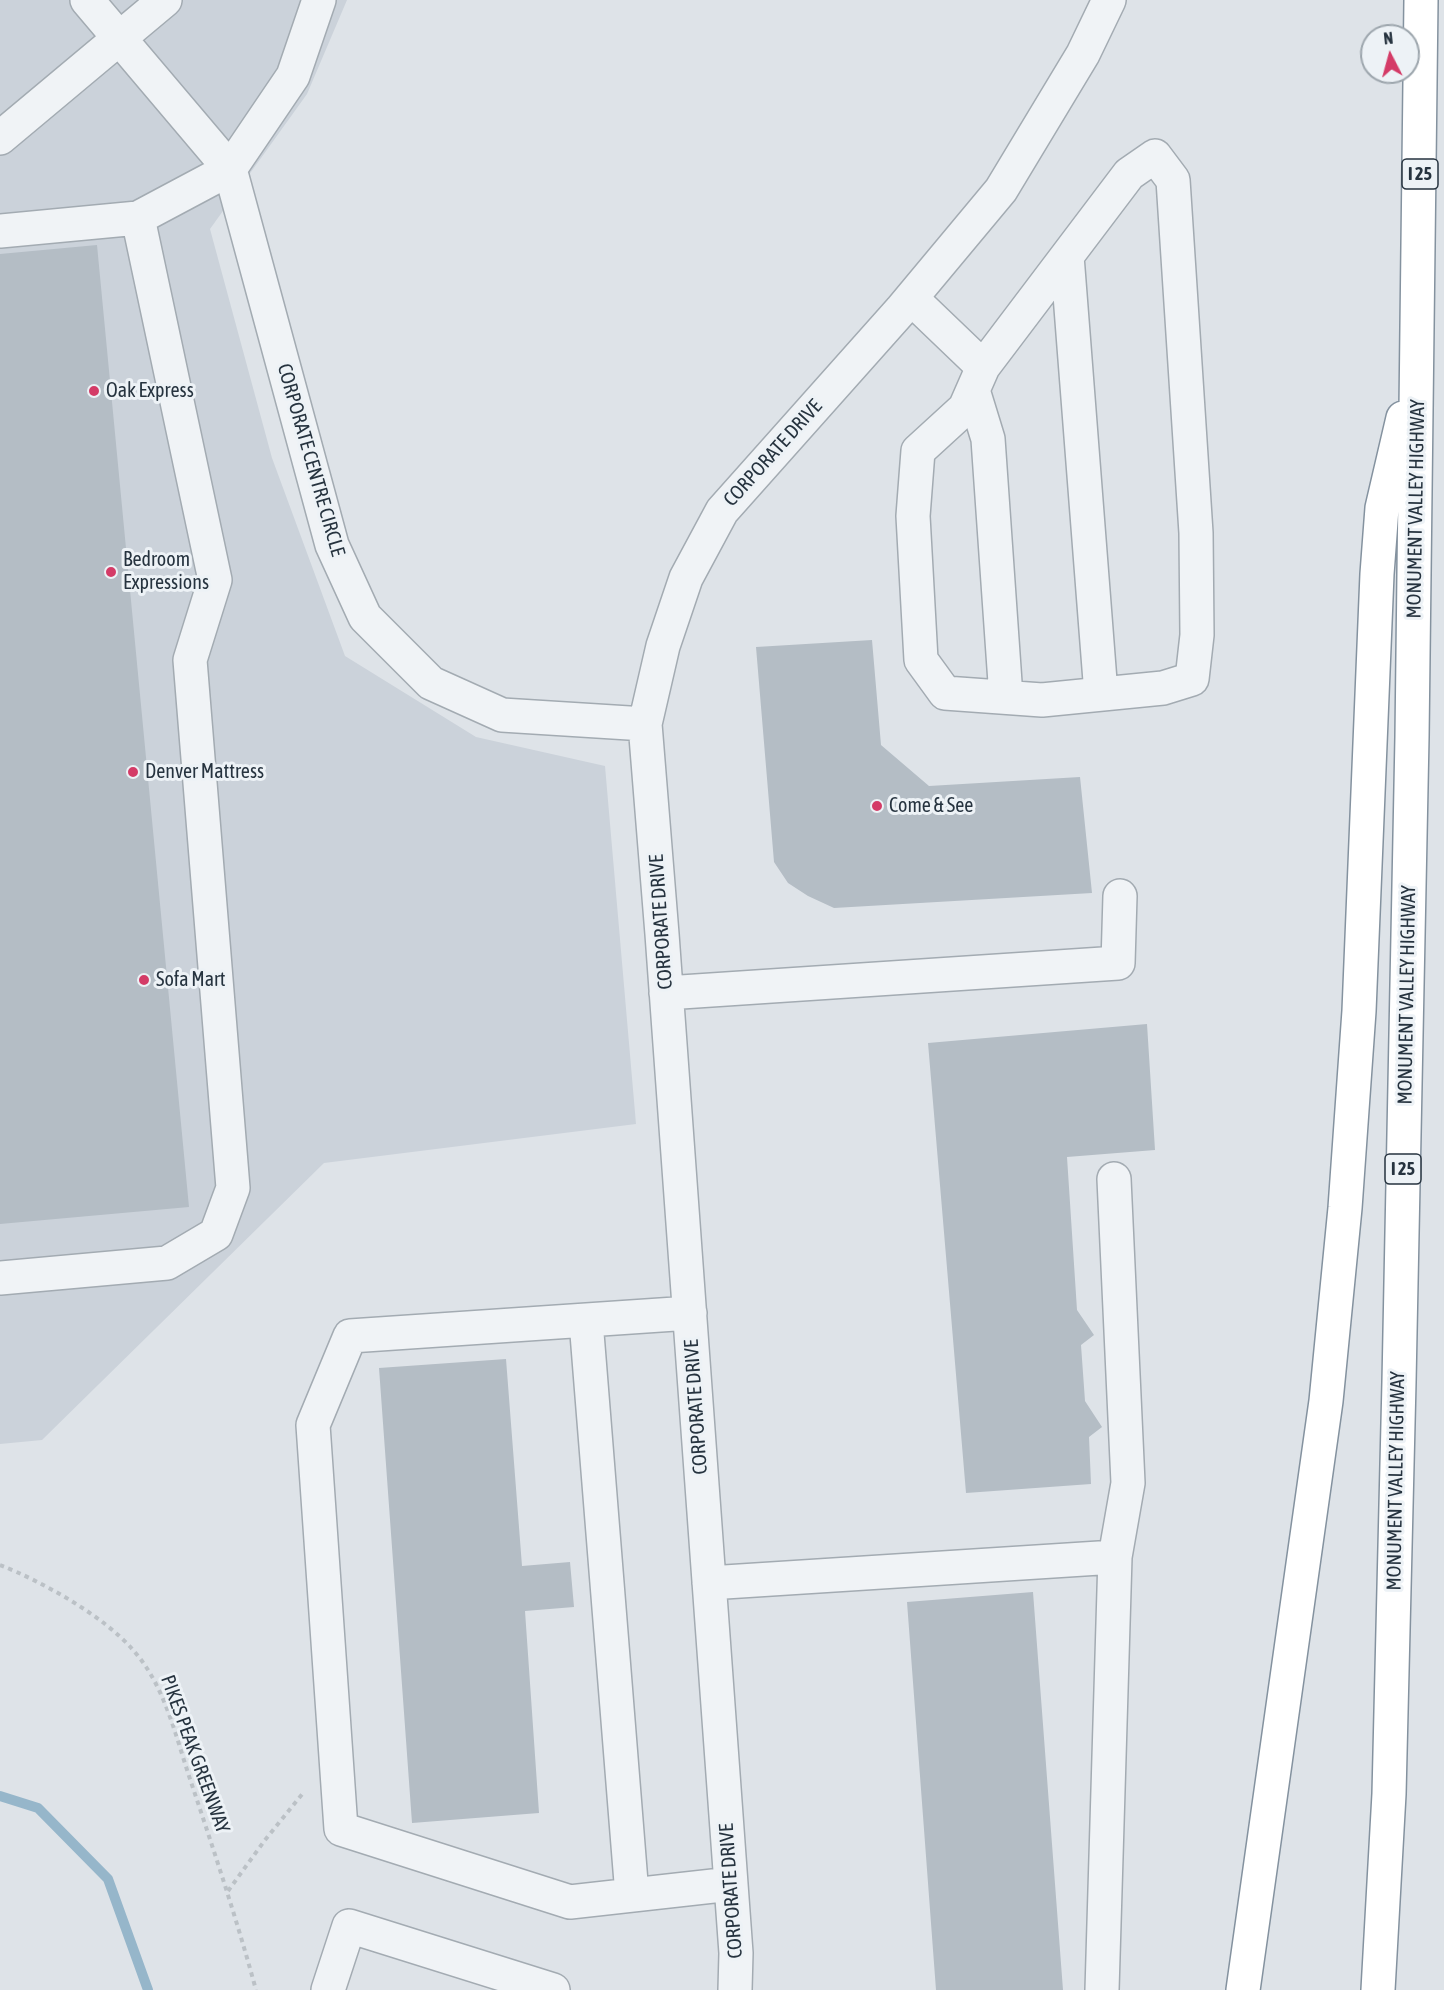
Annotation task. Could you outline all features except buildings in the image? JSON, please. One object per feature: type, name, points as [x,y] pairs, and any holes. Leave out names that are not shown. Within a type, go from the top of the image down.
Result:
[{"type":"highway","name":"MONUMENT VALLEY HIGHWAY","points":[[1378,1990],[1390,1735],[1412,761],[1421,0]]},
{"type":"highway","points":[[1244,1990],[1326,1401],[1345,1208],[1359,1011],[1377,574],[1382,508],[1418,349]]},
{"type":"street","points":[[87,0],[230,169]]},
{"type":"street","points":[[0,138],[165,0]]},
{"type":"street","points":[[0,231],[138,218],[230,169],[293,76],[319,0]]},
{"type":"street","name":"CORPORATE DRIVE","points":[[735,1990],[736,1953],[645,724],[663,646],[686,578],[722,511],[911,298],[1001,189],[1083,54],[1109,0]]},
{"type":"street","points":[[1155,156],[1173,180],[1196,533],[1197,635],[1192,679],[1164,688],[1042,700],[945,693],[921,660],[913,516],[918,451],[965,408],[978,379],[1067,256],[1129,174],[1155,156]]},
{"type":"street","name":"CORPORATE CENTRE CIRCLE","points":[[230,169],[332,544],[365,616],[431,683],[502,715],[645,724]]},
{"type":"street","points":[[0,1278],[167,1263],[216,1234],[233,1188],[190,660],[215,580],[138,218]]},
{"type":"street","points":[[1067,256],[1101,694]]},
{"type":"street","points":[[911,298],[978,379],[988,439],[1005,697]]},
{"type":"street","points":[[666,993],[1118,963],[1120,896]]},
{"type":"street","points":[[1102,1990],[1115,1557],[1128,1483],[1114,1179]]},
{"type":"street","points":[[690,1313],[350,1336],[313,1425],[341,1829],[570,1902],[731,1884]]},
{"type":"street","points":[[586,1321],[633,1895]]},
{"type":"street","points":[[709,1583],[1115,1557]]},
{"type":"street","points":[[328,1990],[349,1926],[553,1990]]},
{"type":"path","name":"PIKES PEAK GREENWAY","points":[[0,1565],[53,1592],[106,1625],[134,1650],[145,1665],[170,1720],[227,1891],[256,1990]]},
{"type":"path","points":[[227,1891],[265,1840],[336,1755]]},
{"type":"shaded area","points":[[0,0],[347,0],[307,94],[210,229],[272,458],[345,656],[476,737],[605,766],[636,1124],[324,1163],[42,1440],[0,1444]]},
{"type":"waterway","points":[[0,1796],[38,1808],[108,1879],[148,1990]]},
{"type":"place","name":"Oak Express","points":[[94,391]]},
{"type":"place","name":"Bedroom Expressions","points":[[111,572]]},
{"type":"place","name":"Denver Mattress","points":[[133,772]]},
{"type":"place","name":"Come & See","points":[[877,806]]},
{"type":"place","name":"Sofa Mart","points":[[144,980]]}]
